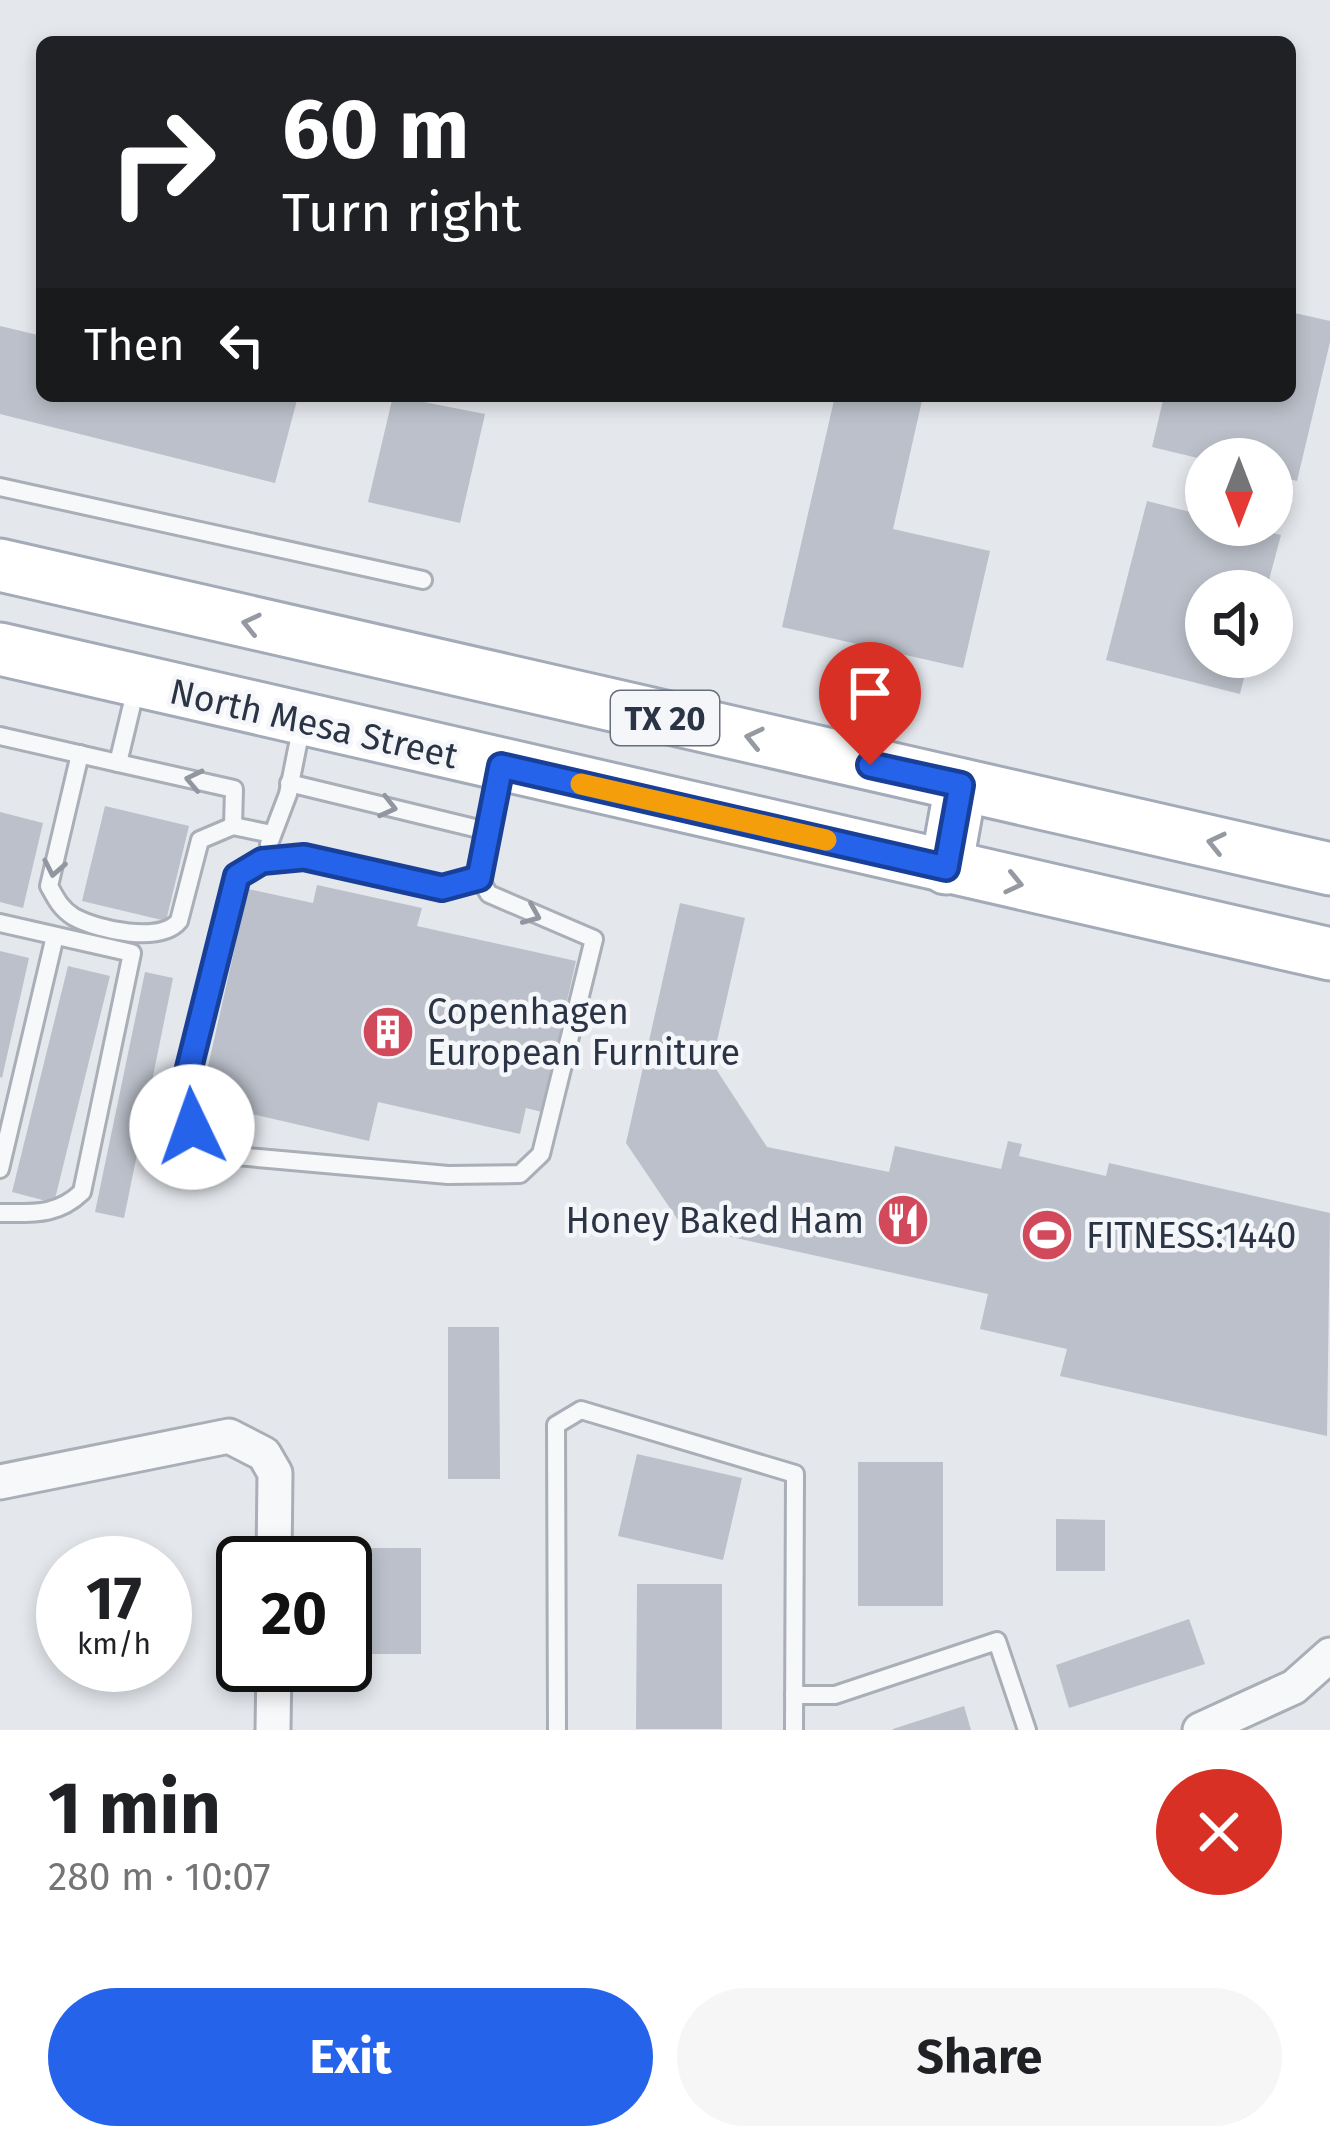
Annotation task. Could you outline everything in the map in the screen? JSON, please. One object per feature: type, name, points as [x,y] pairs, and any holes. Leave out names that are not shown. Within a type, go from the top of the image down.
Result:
[{"type":"main road","name":"TX 20","points":[[0,565],[1330,869]]},
{"type":"main road","points":[[303,721],[325,641]]},
{"type":"main road","name":"North Mesa Street","points":[[0,649],[1330,954]]},
{"type":"main road","points":[[946,868],[961,785]]},
{"type":"street","points":[[0,1482],[229,1436],[264,1454],[275,1473],[274,1536]]},
{"type":"street","points":[[1200,1730],[1294,1687],[1330,1655]]},
{"type":"street","points":[[273,1730],[274,1692]]},
{"type":"lane","points":[[0,487],[423,580]]},
{"type":"lane","points":[[118,763],[137,682]]},
{"type":"lane","points":[[262,861],[290,783],[303,721]]},
{"type":"lane","points":[[0,736],[234,789],[233,826]]},
{"type":"lane","points":[[80,754],[49,886],[59,906],[78,920],[156,935],[170,931],[178,921],[200,840],[233,826],[272,835]]},
{"type":"lane","points":[[479,878],[442,888],[304,857],[262,861],[237,876],[187,1076],[192,1127],[236,1156],[448,1175],[520,1174],[541,1154],[594,939],[489,894],[479,878],[501,766]]},
{"type":"lane","points":[[290,783],[487,831]]},
{"type":"lane","points":[[0,923],[132,953],[82,1192],[66,1207],[46,1213],[0,1213]]},
{"type":"lane","points":[[0,1169],[56,935]]},
{"type":"lane","points":[[557,1730],[556,1425],[581,1410],[795,1474],[794,1730]]},
{"type":"lane","points":[[794,1695],[835,1695],[997,1641],[1027,1730]]},
{"type":"building","points":[[1296,313],[1330,321],[1330,342],[1297,481],[1293,480],[1293,438],[1185,438],[1185,455],[1152,447],[1163,402],[1296,402]]},
{"type":"building","points":[[0,326],[36,335],[36,402],[296,402],[275,483],[0,414]]},
{"type":"building","points":[[392,402],[424,402],[485,414],[460,523],[368,502]]},
{"type":"building","points":[[834,402],[922,402],[893,529],[990,551],[963,668],[782,627]]},
{"type":"building","points":[[1147,501],[1185,511],[1185,546],[1278,546],[1272,570],[1185,570],[1185,678],[1244,678],[1240,694],[1106,660]]},
{"type":"building","points":[[105,806],[189,826],[166,921],[82,901]]},
{"type":"building","points":[[0,812],[43,823],[23,908],[0,902]]},
{"type":"building","name":"Copenhagen European Furniture","points":[[317,885],[422,908],[417,926],[576,961],[542,1112],[526,1108],[520,1134],[378,1102],[369,1141],[200,1102],[248,889],[313,903]]},
{"type":"building","points":[[680,903],[745,918],[712,1063],[767,1147],[889,1172],[895,1146],[1001,1169],[1008,1141],[1022,1144],[1019,1156],[1106,1176],[1109,1163],[1330,1213],[1327,1436],[1060,1376],[1067,1349],[980,1329],[988,1294],[682,1226],[626,1143]]},
{"type":"building","points":[[0,951],[29,958],[2,1078],[0,1077]]},
{"type":"building","points":[[68,966],[110,976],[54,1203],[12,1192]]},
{"type":"building","points":[[145,972],[173,978],[124,1218],[95,1212]]},
{"type":"building","points":[[448,1327],[499,1327],[500,1479],[448,1479]]},
{"type":"building","points":[[637,1454],[742,1478],[723,1560],[618,1536]]},
{"type":"building","points":[[858,1462],[943,1462],[943,1606],[858,1606]]},
{"type":"building","points":[[1056,1519],[1105,1520],[1105,1571],[1056,1571]]},
{"type":"building","points":[[372,1548],[421,1548],[421,1654],[372,1654]]},
{"type":"building","points":[[637,1584],[722,1584],[722,1729],[636,1729]]},
{"type":"building","points":[[1189,1619],[1205,1664],[1069,1708],[1056,1665]]},
{"type":"building","points":[[964,1706],[971,1730],[893,1730],[893,1729]]},
{"type":"slow traffic","points":[[581,784],[826,840]]},
{"type":"place","name":"Copenhagen European Furniture","points":[[388,1032]]},
{"type":"place","name":"Honey Baked Ham","points":[[903,1220]]},
{"type":"place","name":"FITNESS:1440","points":[[1047,1235]]},
{"type":"route","points":[[192,1127],[187,1076],[237,876],[262,861],[304,857],[442,888],[479,878],[501,766],[946,868],[961,785],[870,765]]}]
